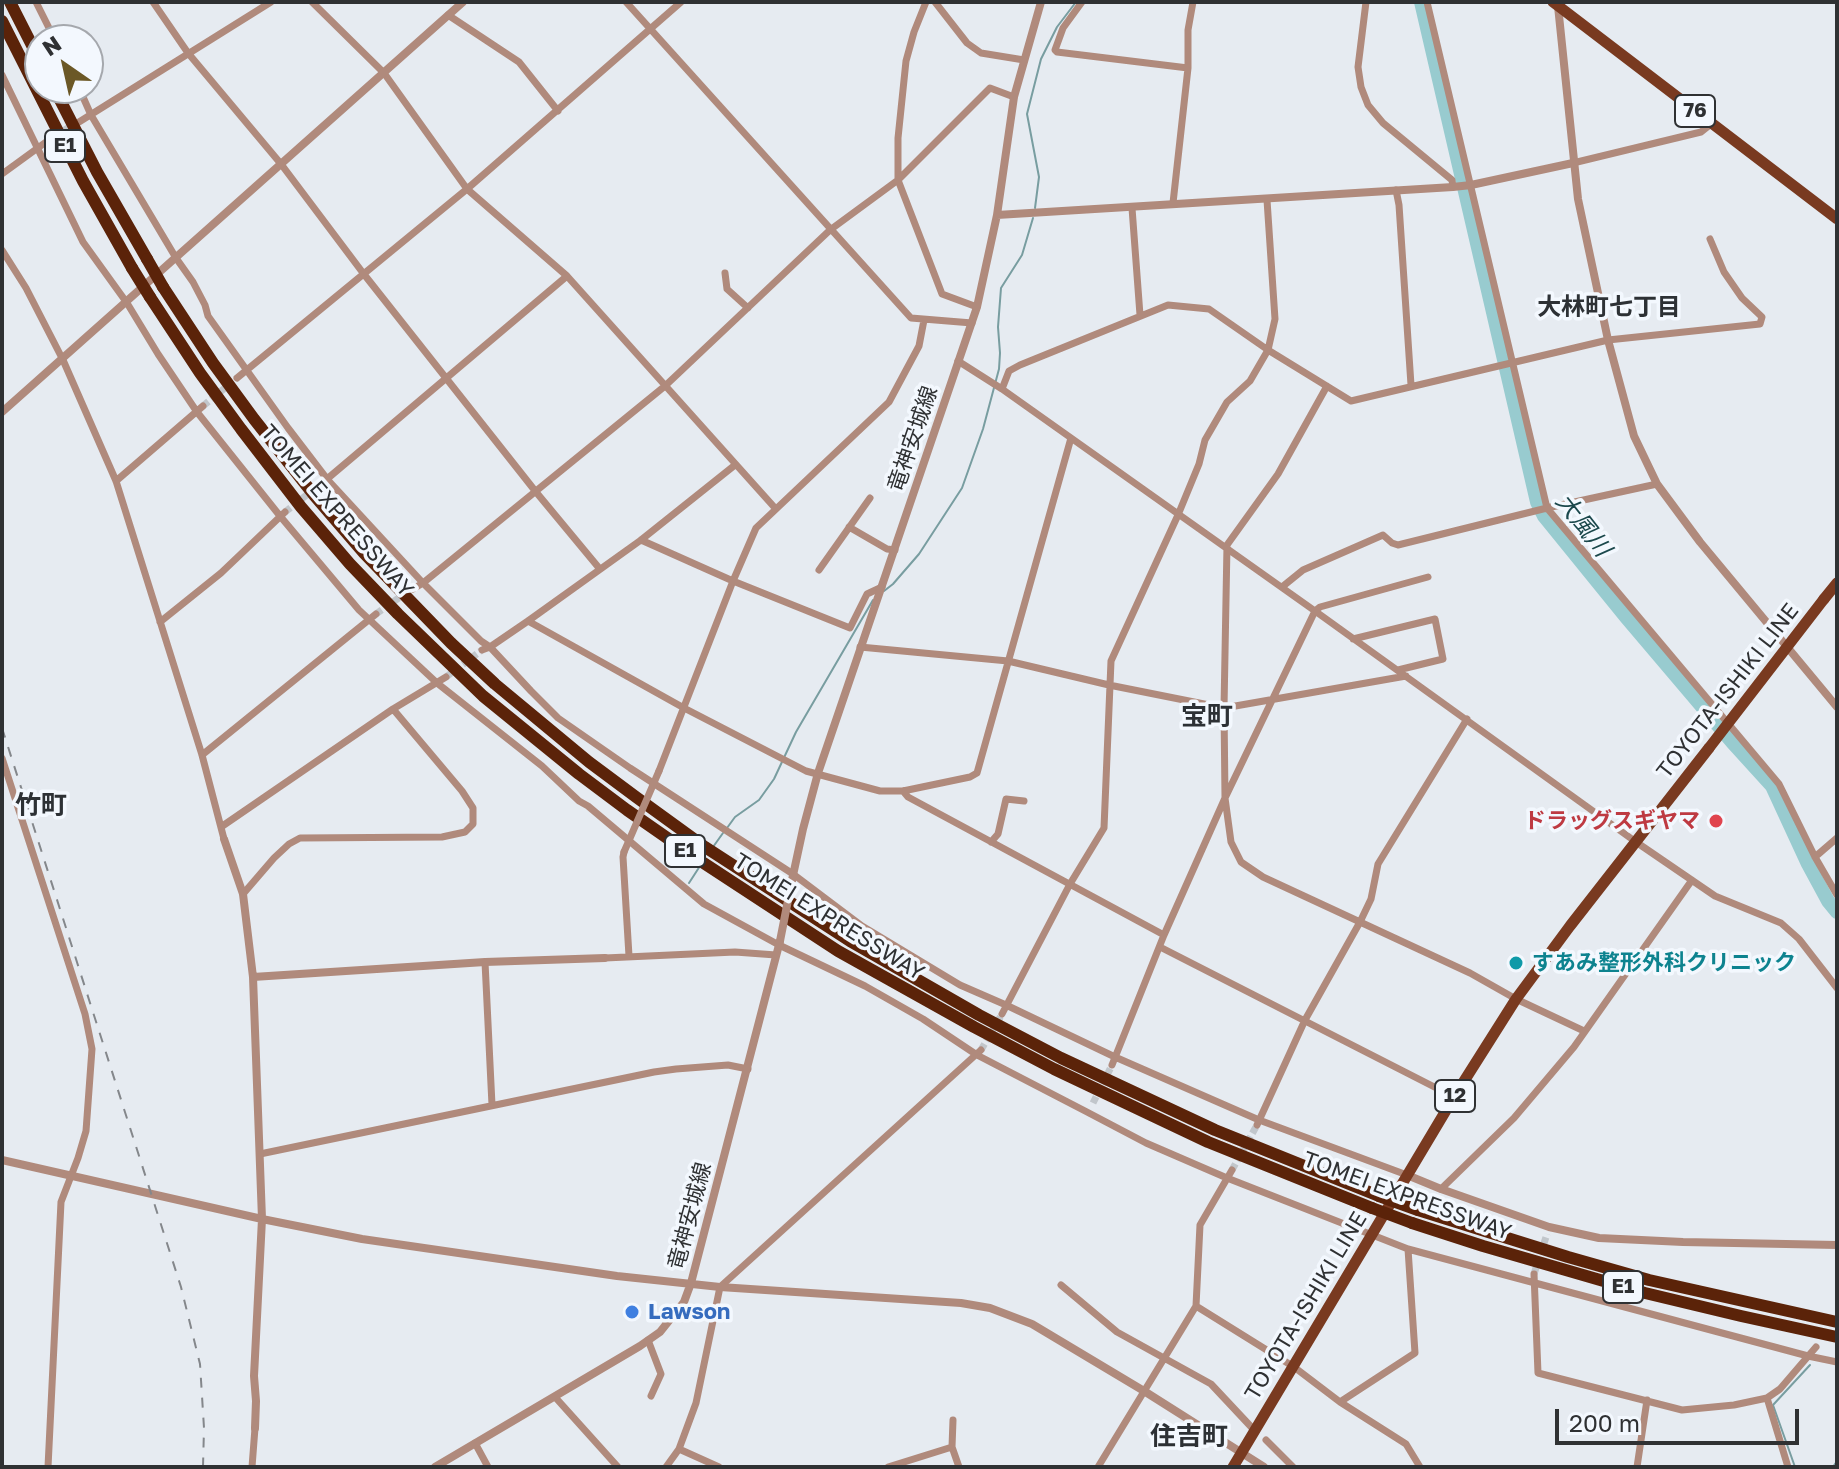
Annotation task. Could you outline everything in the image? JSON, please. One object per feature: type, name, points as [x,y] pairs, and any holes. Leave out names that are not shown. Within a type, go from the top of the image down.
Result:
[{"type":"highway","points":[[10,2],[24,30]]},
{"type":"highway","name":"TOMEI EXPRESSWAY","points":[[2,21],[83,181],[132,268],[200,373],[301,507],[398,614],[483,696],[627,810],[838,951],[1054,1069],[1208,1142],[1372,1208],[1483,1246],[1645,1293],[1837,1337]]},
{"type":"highway","name":"TOMEI EXPRESSWAY","points":[[62,104],[163,287],[213,363],[314,495],[364,553],[495,684],[589,762],[705,847],[850,941],[979,1015],[1061,1058],[1215,1130],[1379,1196],[1568,1257],[1649,1280],[1837,1322]]},
{"type":"main road","name":"76","points":[[1556,3],[1837,219]]},
{"type":"main road","name":"TOYOTA-ISHIKI LINE","points":[[1233,1467],[1516,999],[1837,584]]},
{"type":"street","points":[[36,2],[47,24]]},
{"type":"street","points":[[153,2],[188,53],[281,164],[363,273],[599,568]]},
{"type":"street","points":[[79,122],[271,2]]},
{"type":"street","points":[[312,2],[384,73],[467,189],[567,276],[775,508]]},
{"type":"street","points":[[2,412],[463,2]]},
{"type":"street","points":[[626,2],[911,318],[972,323]]},
{"type":"street","points":[[237,378],[467,189],[681,2]]},
{"type":"street","points":[[926,2],[906,61],[898,138],[898,180],[942,294],[977,307]]},
{"type":"street","points":[[935,2],[967,43],[981,53],[1024,60]]},
{"type":"street","name":"竜神安城線","points":[[435,1467],[648,1340],[660,1332],[684,1302],[748,1069],[818,773],[977,307],[997,215],[1014,97],[1041,2]]},
{"type":"street","points":[[1082,2],[1063,28],[1055,50],[1057,52],[1188,68]]},
{"type":"street","points":[[1173,203],[1193,2]]},
{"type":"street","points":[[1366,2],[1358,67],[1368,105],[1383,123],[1452,180],[1453,187]]},
{"type":"street","points":[[1427,2],[1547,508],[1779,784],[1837,895]]},
{"type":"street","points":[[1556,3],[1580,213],[1608,340],[1634,436],[1657,484],[1700,542],[1837,707]]},
{"type":"street","points":[[448,15],[519,62],[558,111]]},
{"type":"street","points":[[2,75],[83,242],[127,303],[158,354],[368,619],[437,683],[542,766],[579,801],[704,904],[778,947],[865,986],[1146,1143],[1408,1249],[1837,1362]]},
{"type":"street","points":[[413,589],[665,386],[830,230],[898,180],[990,88],[1014,97]]},
{"type":"street","points":[[86,104],[193,282],[208,316],[246,371],[327,479],[423,583],[558,718],[862,926],[960,985],[1006,1005],[1114,1061],[1258,1122],[1548,1230],[1599,1238],[1837,1245]]},
{"type":"street","points":[[997,215],[1471,185],[1701,132],[1711,124]]},
{"type":"street","points":[[2,174],[46,142]]},
{"type":"street","points":[[1396,190],[1411,385]]},
{"type":"street","points":[[1002,1014],[1070,884],[1104,828],[1111,661],[1178,515],[1199,464],[1205,440],[1227,402],[1250,381],[1268,350],[1275,319],[1267,200]]},
{"type":"street","points":[[1132,208],[1140,315]]},
{"type":"street","points":[[1002,389],[1009,371],[1020,365],[1168,305],[1209,309],[1351,401],[1608,340],[1760,324],[1762,317],[1742,298],[1724,272],[1710,239]]},
{"type":"street","points":[[2,250],[26,288],[63,360],[116,481],[243,894],[253,977],[262,1219],[252,1467]]},
{"type":"street","points":[[725,273],[727,289],[748,308]]},
{"type":"street","points":[[327,479],[567,276]]},
{"type":"street","points":[[629,956],[624,852],[756,528],[889,402],[919,346],[924,320]]},
{"type":"street","points":[[958,361],[1002,389],[1715,896],[1781,923],[1837,988]]},
{"type":"street","points":[[1327,386],[1278,474],[1227,545],[1225,798],[1231,842],[1241,862],[1263,877],[1470,973],[1584,1031]]},
{"type":"street","points":[[116,481],[200,409]]},
{"type":"street","points":[[528,621],[684,708],[806,771],[880,791],[903,791],[970,777],[977,773],[1071,438]]},
{"type":"street","points":[[486,649],[641,540],[735,465]]},
{"type":"street","points":[[1282,587],[1303,570],[1383,535],[1398,545],[1657,484]]},
{"type":"street","points":[[819,570],[870,498]]},
{"type":"street","points":[[160,622],[221,573],[282,514]]},
{"type":"street","points":[[849,527],[887,549],[895,550]]},
{"type":"street","points":[[641,540],[850,628],[867,594],[882,587]]},
{"type":"street","points":[[1114,1061],[1164,935],[1225,798],[1315,611],[1428,577]]},
{"type":"street","points":[[202,755],[376,614]]},
{"type":"street","points":[[1353,639],[1435,619],[1443,659],[1398,670]]},
{"type":"street","points":[[860,647],[1008,661],[1224,708],[1406,676]]},
{"type":"street","points":[[221,827],[393,709],[446,677]]},
{"type":"street","points":[[243,894],[274,858],[300,838],[442,837],[465,832],[473,824],[473,808],[462,791],[393,709]]},
{"type":"street","points":[[1258,1122],[1305,1020],[1371,899],[1378,864],[1467,719]]},
{"type":"street","points":[[2,758],[85,1014],[92,1049],[86,1131],[61,1202],[48,1467]]},
{"type":"street","points":[[903,791],[908,797],[1164,935]]},
{"type":"street","points":[[991,842],[998,834],[1006,799],[1024,801]]},
{"type":"street","points":[[1815,857],[1837,838]]},
{"type":"street","points":[[1441,1189],[1514,1118],[1574,1047],[1692,880]]},
{"type":"street","points":[[253,977],[485,962],[735,952],[778,947]]},
{"type":"street","points":[[1160,947],[1454,1097]]},
{"type":"street","points":[[485,962],[492,1105]]},
{"type":"street","points":[[666,1467],[679,1449],[696,1403],[720,1287],[979,1052]]},
{"type":"street","points":[[260,1154],[676,1069],[728,1065],[748,1069]]},
{"type":"street","points":[[1087,1112],[1093,1103]]},
{"type":"street","points":[[2,1160],[362,1239],[617,1276],[720,1287],[961,1303],[990,1308],[1032,1324],[1264,1467]]},
{"type":"street","points":[[1098,1467],[1105,1449],[1196,1306],[1200,1225],[1229,1174]]},
{"type":"street","points":[[1340,1402],[1415,1353],[1408,1249]]},
{"type":"street","points":[[1534,1274],[1538,1373],[1682,1410],[1767,1398],[1780,1389],[1816,1347]]},
{"type":"street","points":[[1061,1285],[1117,1332],[1211,1384],[1255,1431]]},
{"type":"street","points":[[1196,1306],[1294,1367],[1340,1402],[1406,1444],[1420,1467]]},
{"type":"street","points":[[648,1340],[661,1374],[651,1396]]},
{"type":"street","points":[[555,1397],[618,1467]]},
{"type":"street","points":[[1767,1398],[1788,1467]]},
{"type":"street","points":[[1637,1467],[1647,1400]]},
{"type":"street","points":[[953,1420],[952,1447],[959,1467]]},
{"type":"street","points":[[1266,1440],[1293,1467]]},
{"type":"street","points":[[475,1443],[488,1467]]},
{"type":"street","points":[[888,1467],[952,1447]]},
{"type":"street","points":[[679,1449],[719,1467]]},
{"type":"waterway","points":[[1035,208],[1039,177],[1027,114],[1041,59],[1057,27],[1076,2]]},
{"type":"waterway","name":"大風川","points":[[1421,2],[1537,502],[1544,516],[1626,617],[1772,786],[1808,864],[1837,912]]},
{"type":"waterway","points":[[884,591],[919,554],[962,488],[983,429],[999,369],[1001,288],[1022,255],[1033,218]]},
{"type":"waterway","points":[[727,828],[735,817],[759,800],[774,779],[796,732],[873,600]]},
{"type":"waterway","points":[[713,847],[723,833]]},
{"type":"waterway","points":[[689,883],[700,866]]},
{"type":"waterway","points":[[1795,1467],[1773,1405],[1810,1365]]},
{"type":"waterway","points":[[1833,1467],[1837,1461]]},
{"type":"tunnel","points":[[46,142],[74,124]]},
{"type":"tunnel","points":[[203,406],[237,378]]},
{"type":"tunnel","points":[[285,512],[327,479]]},
{"type":"tunnel","points":[[376,614],[407,592]]},
{"type":"tunnel","points":[[446,677],[482,650]]},
{"type":"tunnel","points":[[981,1050],[1002,1014]]},
{"type":"tunnel","points":[[1093,1103],[1112,1065]]},
{"type":"tunnel","points":[[1232,1170],[1257,1125]]},
{"type":"tunnel","points":[[1534,1274],[1547,1234]]},
{"type":"railway","points":[[2,728],[181,1287],[200,1364],[203,1467]]},
{"type":"place","name":"ドラッグスギヤマ","points":[[1716,821]]},
{"type":"place","name":"すあみ整形外科クリニック","points":[[1516,963]]},
{"type":"place","name":"Lawson","points":[[632,1312]]},
{"type":"district","name":"大林町七丁目","points":[[1609,307]]},
{"type":"district","name":"宝町","points":[[1207,717]]},
{"type":"district","name":"竹町","points":[[41,806]]},
{"type":"district","name":"住吉町","points":[[1189,1437]]}]
